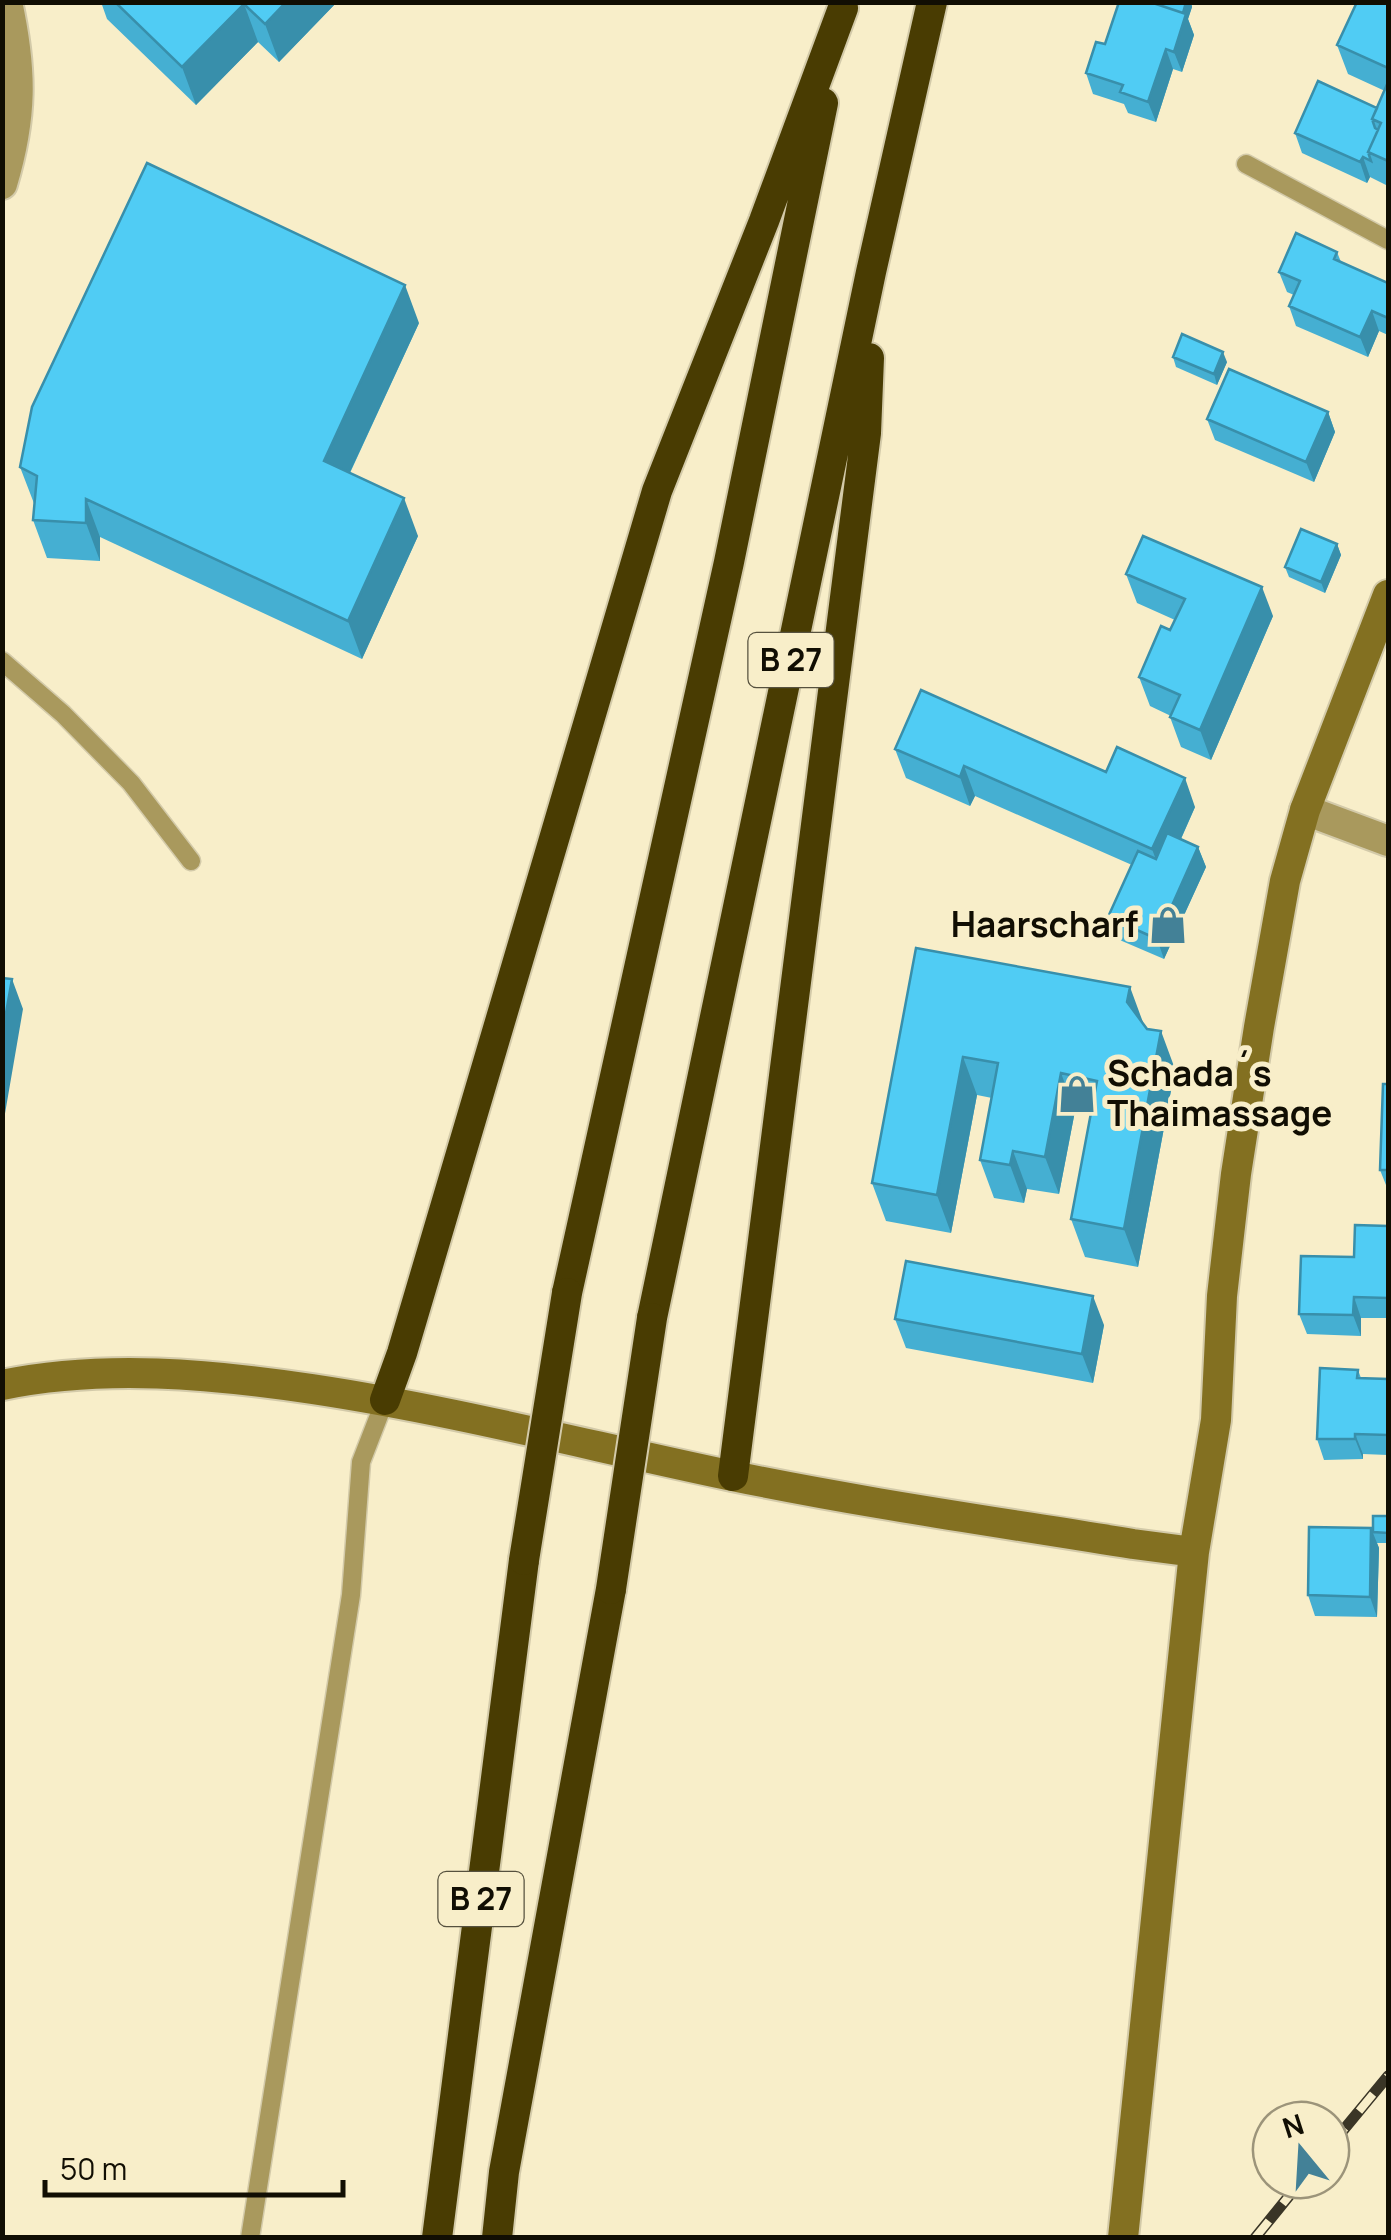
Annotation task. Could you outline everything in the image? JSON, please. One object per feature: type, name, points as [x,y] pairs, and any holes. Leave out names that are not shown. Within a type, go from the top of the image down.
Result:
[{"type":"highway","name":"B 27","points":[[497,2238],[504,2172],[610,1589],[652,1318],[932,2]]},
{"type":"highway","name":"B 27","points":[[438,2238],[524,1560],[567,1293],[729,562],[844,5]]},
{"type":"highway","points":[[385,1400],[657,492],[844,5]]},
{"type":"highway","points":[[733,1476],[866,434],[872,272]]},
{"type":"street","points":[[2,184],[19,118],[17,46],[8,2]]},
{"type":"street","points":[[1122,2238],[1194,1552],[1216,1420],[1222,1296],[1236,1174],[1285,881],[1305,810],[1388,595]]},
{"type":"street","points":[[1305,810],[1388,841]]},
{"type":"street","points":[[2,1386],[32,1379],[149,1373],[248,1380],[385,1400],[733,1476],[1194,1552]]},
{"type":"lane","points":[[1246,164],[1388,240]]},
{"type":"lane","points":[[2,662],[63,714],[131,783],[191,862]]},
{"type":"lane","points":[[250,2238],[351,1595],[361,1462],[385,1400]]},
{"type":"building","points":[[115,2],[286,2],[265,24],[244,4],[182,67]]},
{"type":"building","points":[[1119,2],[1150,2],[1186,14],[1174,52],[1166,49],[1148,102],[1120,92],[1123,85],[1086,73],[1096,42],[1105,44]]},
{"type":"building","points":[[1150,2],[1186,2],[1183,13]]},
{"type":"building","points":[[1357,2],[1388,2],[1388,68],[1337,45]]},
{"type":"building","points":[[1318,81],[1377,108],[1372,119],[1378,130],[1368,152],[1371,161],[1363,157],[1360,162],[1295,133]]},
{"type":"building","points":[[1388,82],[1388,161],[1368,152],[1381,123],[1372,119]]},
{"type":"building","points":[[147,163],[405,285],[324,461],[404,498],[348,621],[86,499],[86,523],[33,520],[37,476],[20,467],[32,407]]},
{"type":"building","points":[[1296,233],[1337,252],[1334,259],[1388,283],[1388,318],[1372,311],[1360,337],[1289,306],[1300,281],[1279,272]]},
{"type":"building","points":[[1182,334],[1223,352],[1214,374],[1173,357]]},
{"type":"building","points":[[1229,369],[1328,412],[1306,462],[1207,419]]},
{"type":"building","points":[[1301,529],[1337,544],[1321,582],[1285,567]]},
{"type":"building","points":[[1143,536],[1262,587],[1200,730],[1170,717],[1180,695],[1139,677],[1161,626],[1170,630],[1185,599],[1126,574]]},
{"type":"building","points":[[921,690],[1106,772],[1117,747],[1185,778],[1152,849],[964,766],[960,777],[895,749]]},
{"type":"building","points":[[1167,833],[1198,847],[1157,939],[1108,917],[1138,851],[1156,859]]},
{"type":"building","points":[[916,948],[1130,987],[1127,1002],[1147,1029],[1161,1031],[1124,1229],[1071,1219],[1097,1081],[1061,1073],[1045,1157],[1013,1151],[1010,1165],[980,1160],[998,1063],[963,1057],[937,1195],[872,1183]]},
{"type":"building","points":[[2,978],[12,979],[2,1036]]},
{"type":"building","points":[[1383,1084],[1388,1084],[1388,1170],[1380,1170]]},
{"type":"building","points":[[1355,1225],[1388,1226],[1388,1298],[1354,1297],[1353,1315],[1299,1314],[1301,1256],[1354,1257]]},
{"type":"building","points":[[906,1261],[1093,1296],[1082,1354],[895,1319]]},
{"type":"building","points":[[1320,1368],[1358,1370],[1357,1378],[1388,1379],[1388,1435],[1317,1439]]},
{"type":"building","points":[[1373,1516],[1388,1516],[1388,1533],[1373,1532]]},
{"type":"building","points":[[1309,1527],[1371,1528],[1370,1597],[1308,1595]]},
{"type":"railway","points":[[1351,2121],[1388,2076]]},
{"type":"railway","points":[[1255,2238],[1286,2200]]},
{"type":"place","name":"Haarscharf","points":[[1168,925]]},
{"type":"place","name":"Schada´s Thaimassage","points":[[1077,1094]]}]
